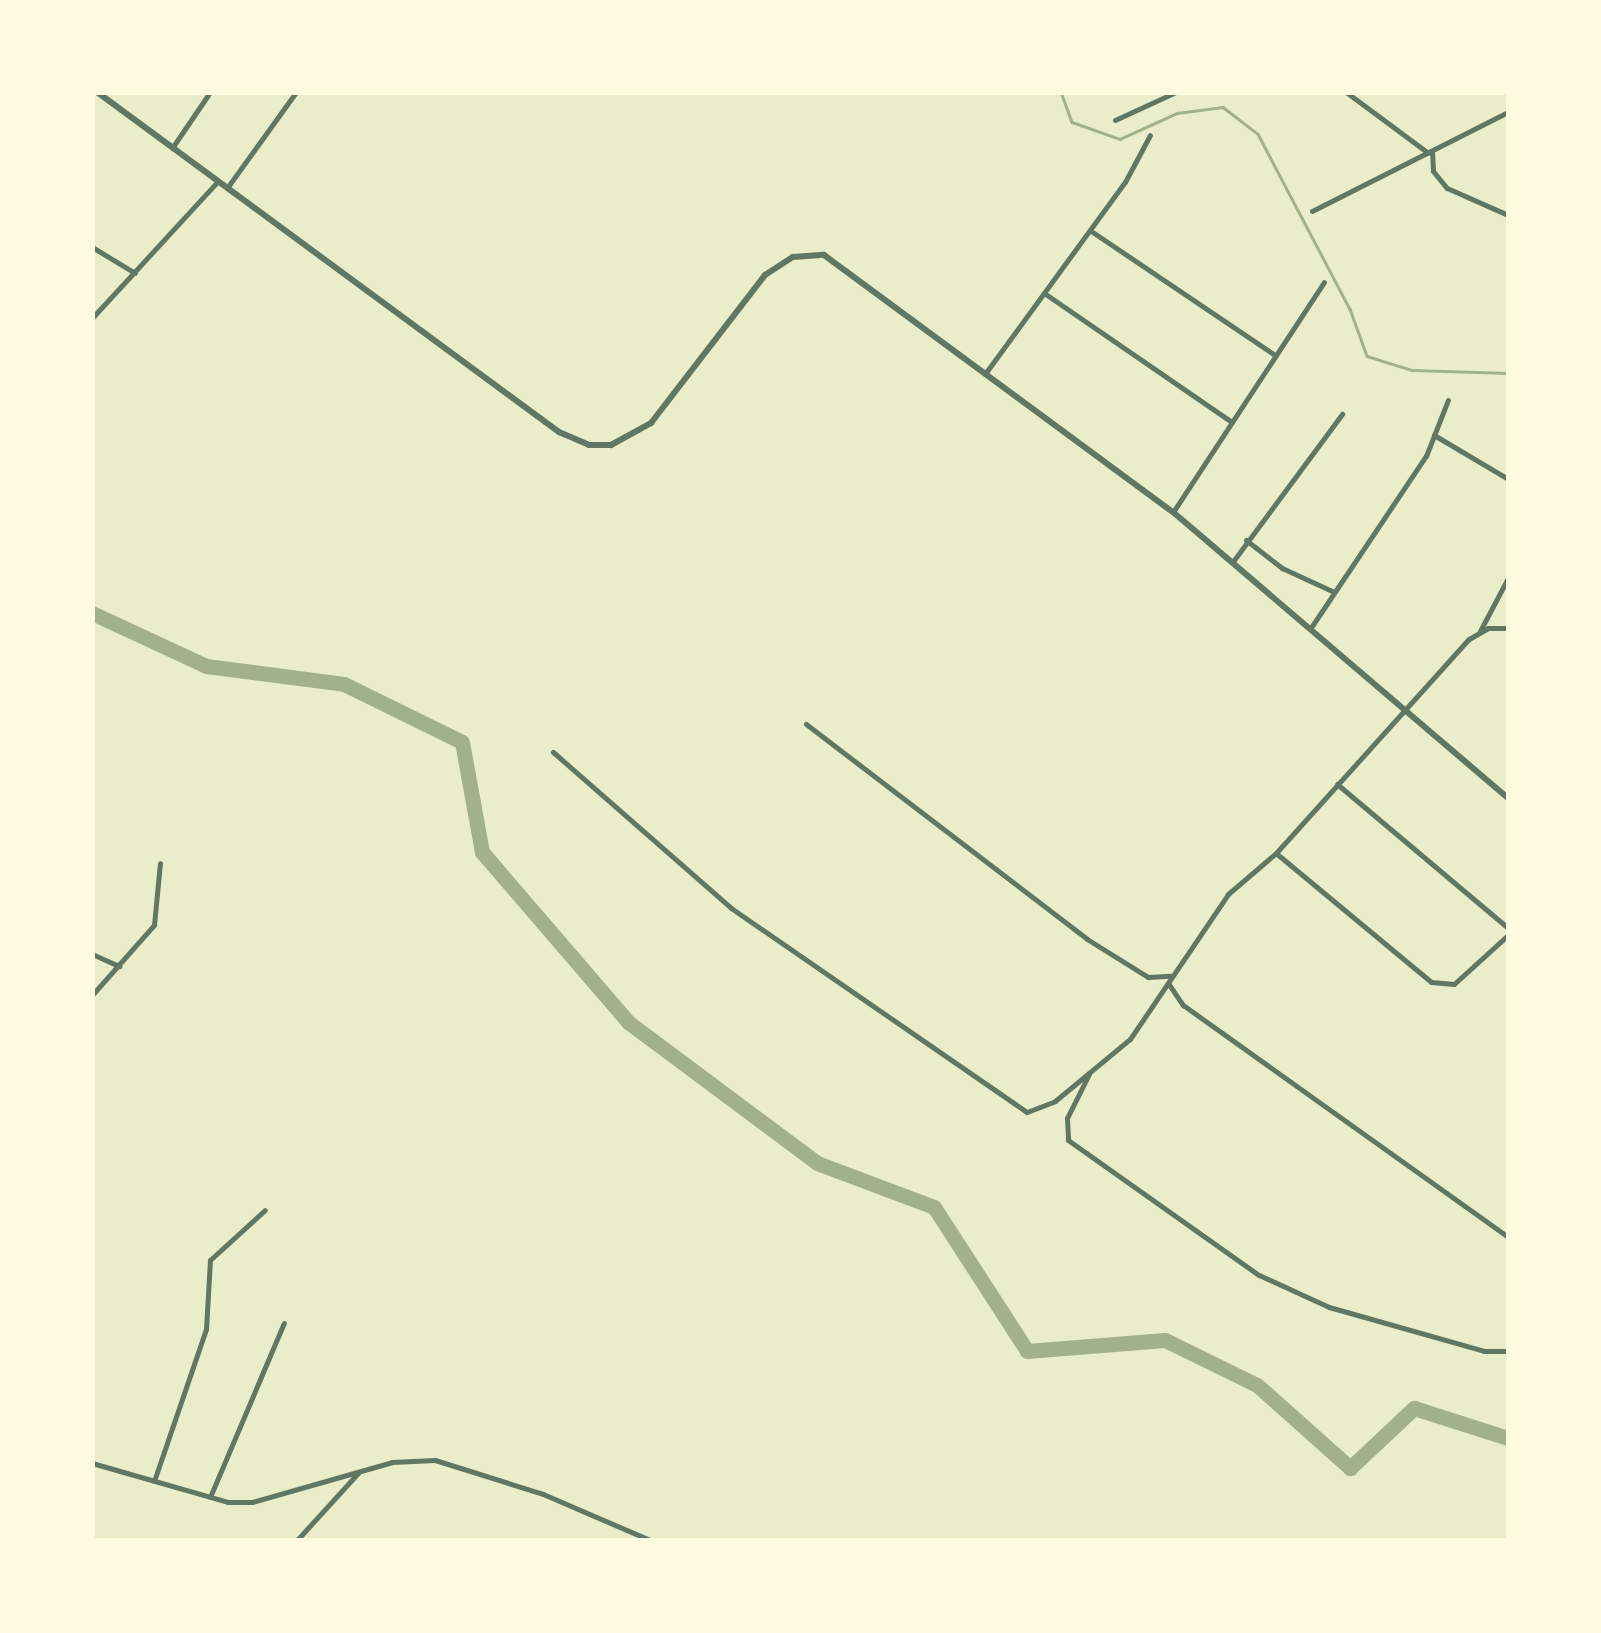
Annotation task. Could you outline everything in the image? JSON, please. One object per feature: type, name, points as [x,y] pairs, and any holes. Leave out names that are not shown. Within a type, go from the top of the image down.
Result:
[{"type":"street","points":[[97,92],[559,432],[589,445],[611,445],[651,423],[765,275],[793,257],[824,255],[851,270],[987,371],[1234,560],[1508,798]]},
{"type":"street","points":[[172,148],[210,92]]},
{"type":"street","points":[[228,188],[296,92]]},
{"type":"street","points":[[1115,120],[1176,92]]},
{"type":"street","points":[[1346,92],[1430,152],[1433,171],[1447,188],[1508,215]]},
{"type":"street","points":[[1312,211],[1508,112]]},
{"type":"street","points":[[987,371],[1091,231],[1150,136]]},
{"type":"street","points":[[92,318],[217,182]]},
{"type":"street","points":[[1091,231],[1276,355]]},
{"type":"street","points":[[92,247],[135,272]]},
{"type":"street","points":[[1173,512],[1324,282]]},
{"type":"street","points":[[1044,293],[1232,422]]},
{"type":"street","points":[[1312,626],[1332,590],[1397,501],[1434,435],[1448,400]]},
{"type":"street","points":[[1234,560],[1342,414]]},
{"type":"street","points":[[1434,435],[1508,480]]},
{"type":"street","points":[[1246,540],[1282,568],[1332,590]]},
{"type":"street","points":[[552,752],[731,908],[1012,1106],[1026,1112],[1055,1102],[1130,1039],[1228,894],[1276,853],[1480,630],[1508,578]]},
{"type":"street","points":[[1480,630],[1508,628]]},
{"type":"street","points":[[806,724],[1128,966],[1148,977],[1173,975]]},
{"type":"street","points":[[1276,853],[1430,982],[1454,984],[1508,931],[1337,784]]},
{"type":"street","points":[[92,996],[154,924],[160,863]]},
{"type":"street","points":[[92,954],[119,966]]},
{"type":"street","points":[[1168,982],[1183,1005],[1508,1237]]},
{"type":"street","points":[[1090,1071],[1067,1118],[1068,1140],[1259,1275],[1329,1307],[1484,1351],[1508,1351]]},
{"type":"street","points":[[154,1481],[206,1328],[210,1260],[265,1210]]},
{"type":"street","points":[[210,1497],[284,1323]]},
{"type":"street","points":[[92,1463],[210,1497],[272,1500],[358,1473],[434,1460],[544,1494],[650,1540]]},
{"type":"street","points":[[297,1540],[358,1473]]},
{"type":"waterway","points":[[1061,92],[1072,122],[1120,139],[1177,113],[1223,107],[1258,134],[1350,309],[1367,356],[1412,370],[1508,373]]},
{"type":"waterway","points":[[92,613],[206,666],[344,684],[462,742],[482,852],[628,1022],[817,1163],[934,1207],[1027,1351],[1165,1340],[1257,1385],[1350,1468],[1414,1408],[1508,1438]]}]
